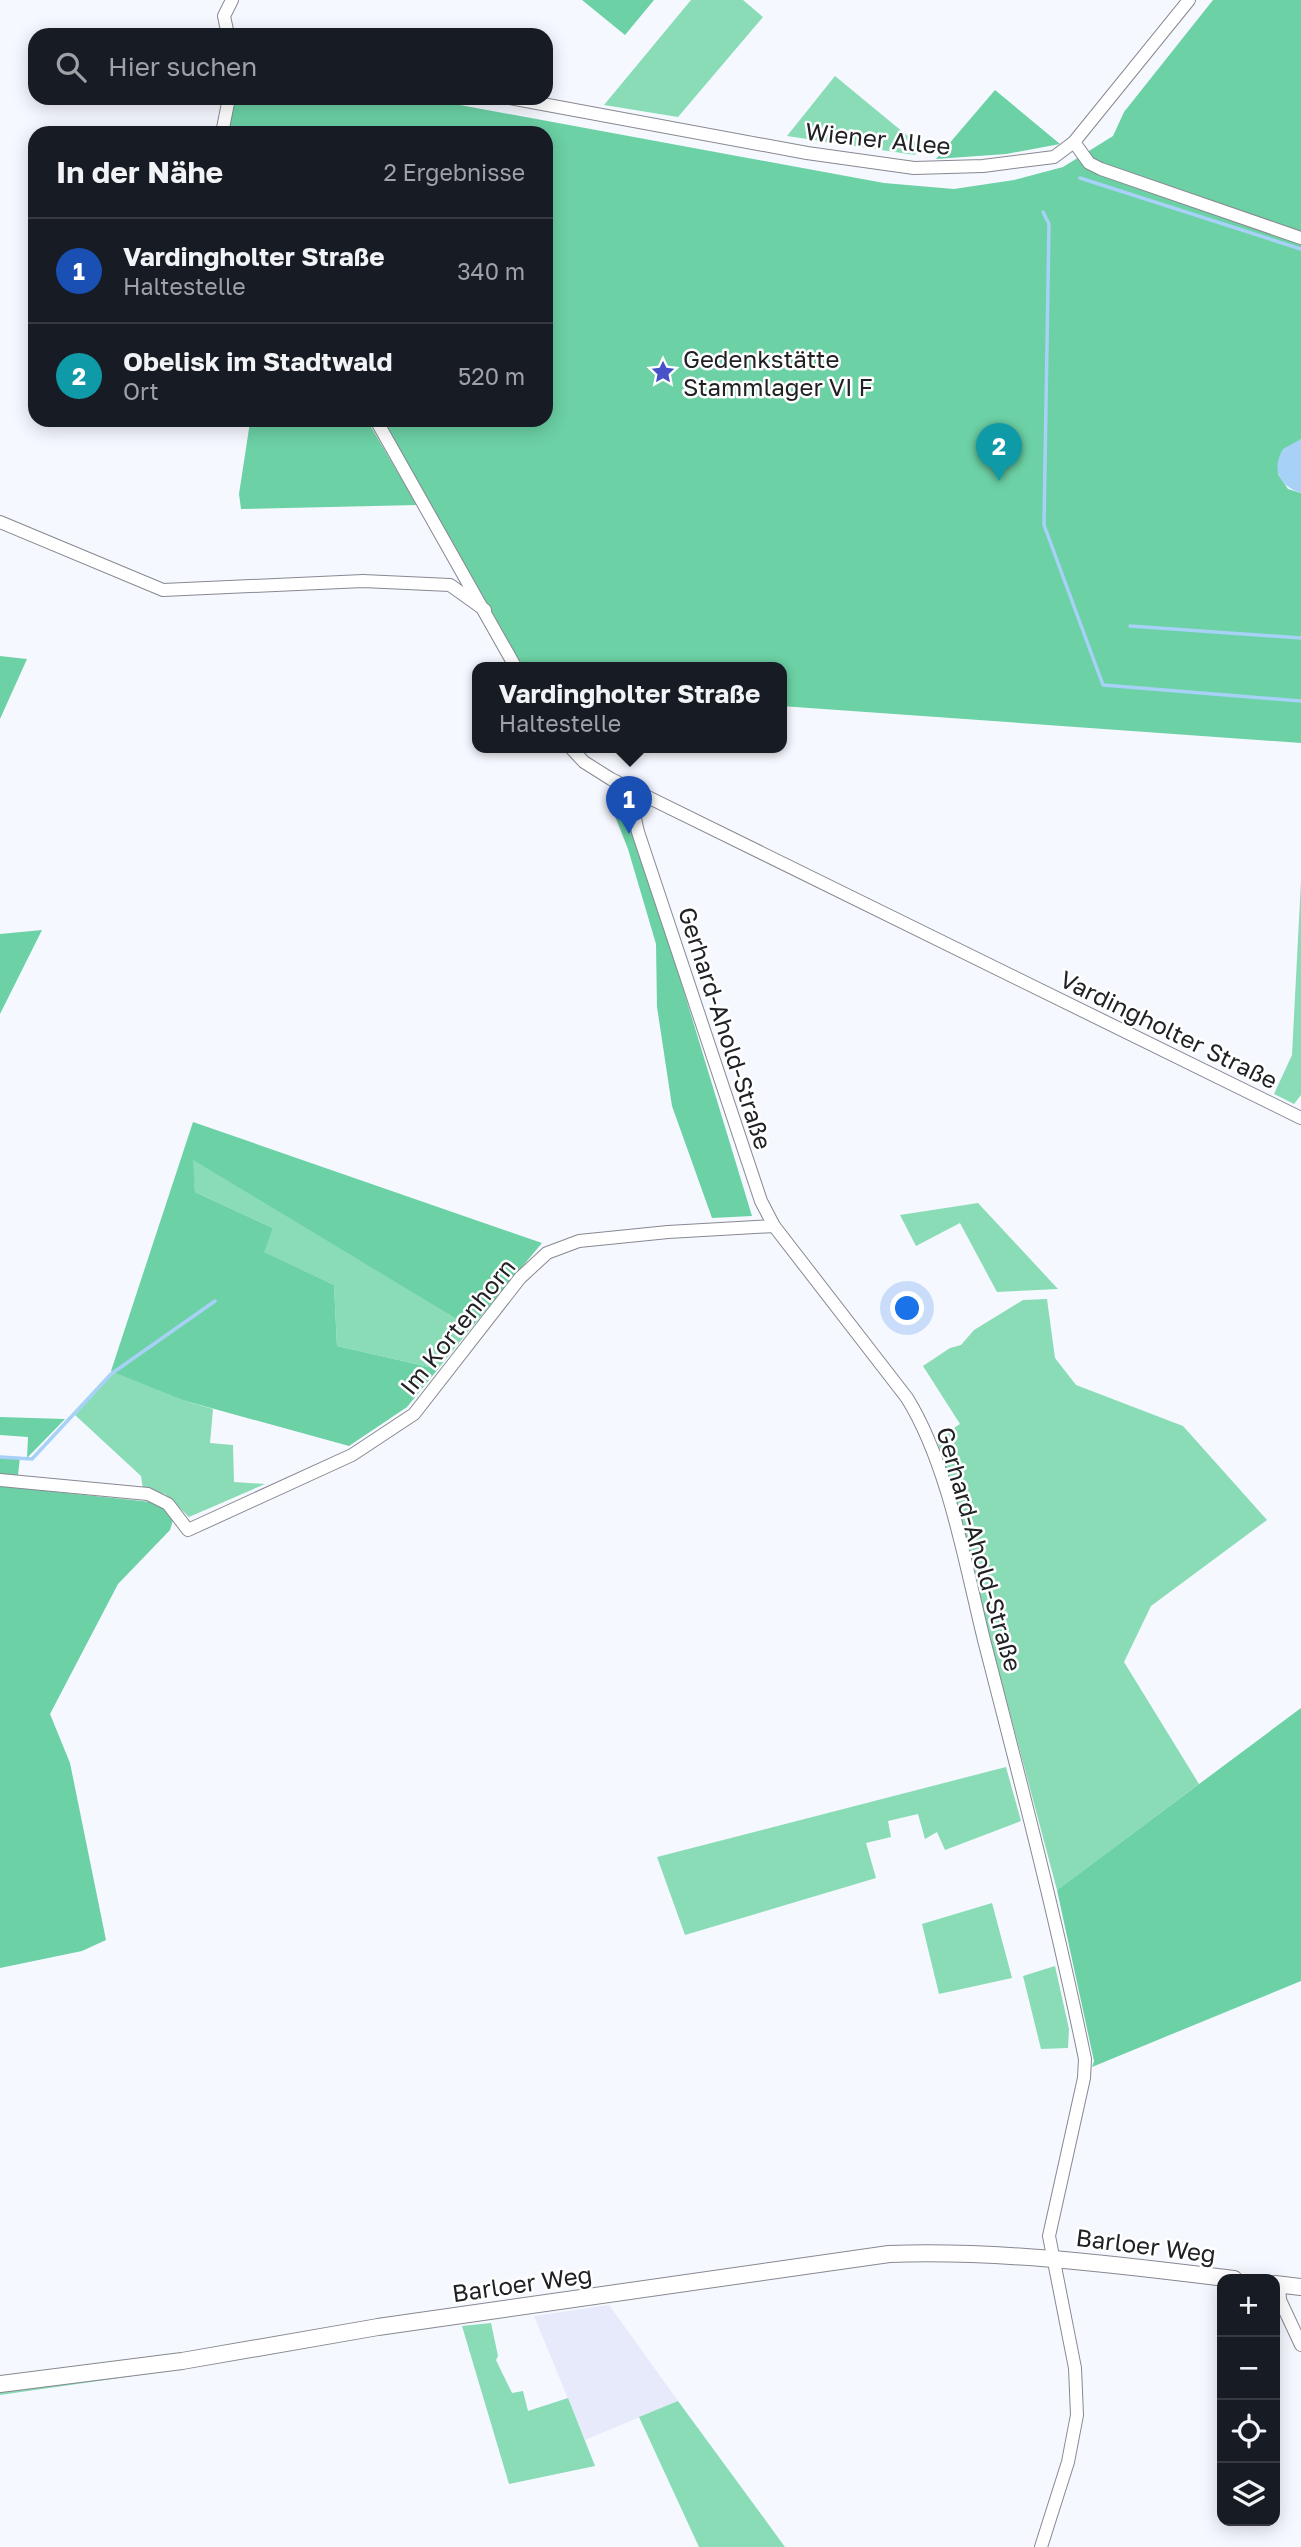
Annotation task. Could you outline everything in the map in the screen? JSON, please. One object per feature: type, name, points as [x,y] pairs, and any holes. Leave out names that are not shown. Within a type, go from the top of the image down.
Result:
[{"type":"street","points":[[227,28],[224,16],[232,0]]},
{"type":"street","points":[[1189,0],[1074,142],[1089,163],[1101,169],[1301,238]]},
{"type":"street","points":[[223,126],[228,105]]},
{"type":"street","name":"Wiener Allee","points":[[548,105],[807,153],[915,168],[983,166],[1054,157],[1074,142]]},
{"type":"street","points":[[380,427],[513,662]]},
{"type":"street","points":[[0,522],[163,590],[363,581],[450,585],[460,582],[463,573]]},
{"type":"street","points":[[450,585],[485,610]]},
{"type":"street","name":"Vardingholter Straße","points":[[576,753],[584,762],[628,787],[1301,1118]]},
{"type":"street","name":"Gerhard-Ahold-Straße","points":[[628,787],[647,858],[761,1201],[774,1227],[907,1398],[925,1426],[970,1584],[1054,1909],[1085,2059],[1084,2078],[1049,2236],[1052,2257]]},
{"type":"street","name":"Im Kortenhorn","points":[[0,1480],[148,1494],[168,1504],[188,1530],[352,1455],[414,1414],[520,1279],[547,1253],[579,1241],[668,1232],[774,1227]]},
{"type":"street","name":"Barloer Weg","points":[[0,2384],[182,2361],[378,2327],[889,2254],[961,2251],[1052,2257],[1217,2277]]},
{"type":"street","name":"Barloer Weg","points":[[1041,2547],[1068,2462],[1077,2414],[1075,2368],[1052,2257]]},
{"type":"street","points":[[1280,2285],[1301,2287]]},
{"type":"street","points":[[1280,2300],[1301,2344]]},
{"type":"shaded area","points":[[609,2305],[678,2401],[585,2440],[534,2316]]},
{"type":"green space","points":[[582,0],[654,0],[625,35]]},
{"type":"green space","points":[[691,0],[743,0],[763,17],[678,117],[604,105]]},
{"type":"green space","points":[[1213,0],[1301,0],[1301,439],[1278,474],[1288,489],[1301,493],[1301,743],[787,706],[787,662],[520,662],[386,427],[553,427],[553,126],[228,126],[233,105],[460,105],[884,183],[954,189],[1014,180],[1063,167],[1113,136],[1124,112]]},
{"type":"green space","points":[[835,76],[921,147],[915,155],[787,136]]},
{"type":"green space","points":[[995,90],[1060,144],[1006,154],[936,159]]},
{"type":"green space","points":[[249,427],[371,427],[417,505],[241,509],[239,494]]},
{"type":"green space","points":[[0,656],[27,659],[0,719]]},
{"type":"green space","points":[[614,792],[625,797],[752,1216],[712,1218],[672,1106],[657,1007],[656,944],[628,849],[607,796]]},
{"type":"green space","points":[[1301,881],[1301,1095],[1294,1104],[1274,1094],[1292,1055]]},
{"type":"green space","points":[[42,930],[0,1014],[0,934]]},
{"type":"green space","points":[[193,1122],[542,1243],[471,1328],[193,1160],[195,1192],[273,1228],[264,1252],[334,1285],[337,1346],[438,1369],[407,1407],[349,1446],[182,1400],[111,1371]]},
{"type":"green space","points":[[192,1159],[471,1328],[438,1369],[337,1346],[334,1285],[263,1252],[273,1228],[195,1192]]},
{"type":"green space","points":[[978,1203],[1058,1289],[997,1292],[960,1223],[916,1246],[900,1215]]},
{"type":"green space","points":[[1047,1299],[1055,1358],[1076,1385],[1183,1426],[1267,1520],[1151,1606],[1124,1662],[1199,1784],[1057,1890],[937,1439],[960,1424],[923,1366],[950,1348],[961,1345],[974,1330],[1023,1300]]},
{"type":"green space","points":[[115,1372],[182,1400],[213,1409],[210,1443],[233,1445],[234,1482],[265,1484],[189,1517],[165,1494],[143,1489],[141,1476],[75,1415]]},
{"type":"green space","points":[[0,1417],[65,1419],[27,1458],[28,1437],[0,1435]]},
{"type":"green space","points":[[0,1456],[20,1457],[18,1475],[0,1474]]},
{"type":"green space","points":[[0,1486],[151,1502],[163,1507],[173,1520],[170,1530],[118,1584],[50,1714],[70,1763],[106,1940],[82,1951],[0,1968]]},
{"type":"green space","points":[[1301,1708],[1301,1981],[1092,2067],[1094,2061],[1057,1890]]},
{"type":"green space","points":[[1006,1767],[1021,1821],[945,1850],[937,1832],[925,1839],[918,1814],[888,1821],[891,1837],[866,1843],[876,1878],[685,1935],[657,1857]]},
{"type":"green space","points":[[992,1903],[1012,1978],[939,1994],[922,1924]]},
{"type":"green space","points":[[1055,1966],[1069,2029],[1068,2048],[1041,2049],[1023,1976]]},
{"type":"green space","points":[[491,2323],[498,2356],[496,2360],[512,2393],[523,2391],[528,2411],[568,2398],[595,2466],[509,2484],[462,2326]]},
{"type":"green space","points":[[174,2367],[176,2370],[0,2395],[0,2390]]},
{"type":"green space","points":[[678,2401],[785,2547],[699,2547],[639,2417]]},
{"type":"water","points":[[1301,439],[1301,493],[1282,481],[1278,463],[1283,449]]},
{"type":"waterway","points":[[1080,178],[1301,249]]},
{"type":"waterway","points":[[1043,212],[1049,224],[1044,525],[1103,685],[1301,701]]},
{"type":"waterway","points":[[1130,626],[1301,638]]},
{"type":"waterway","points":[[0,1457],[32,1459],[111,1374],[215,1301]]},
{"type":"place","name":"Gedenkstätte Stammlager VI F","points":[[663,372]]},
{"type":"place","name":"Obelisk im Stadtwald","points":[[999,481]]},
{"type":"place","name":"Vardingholter Straße","points":[[629,834]]}]
